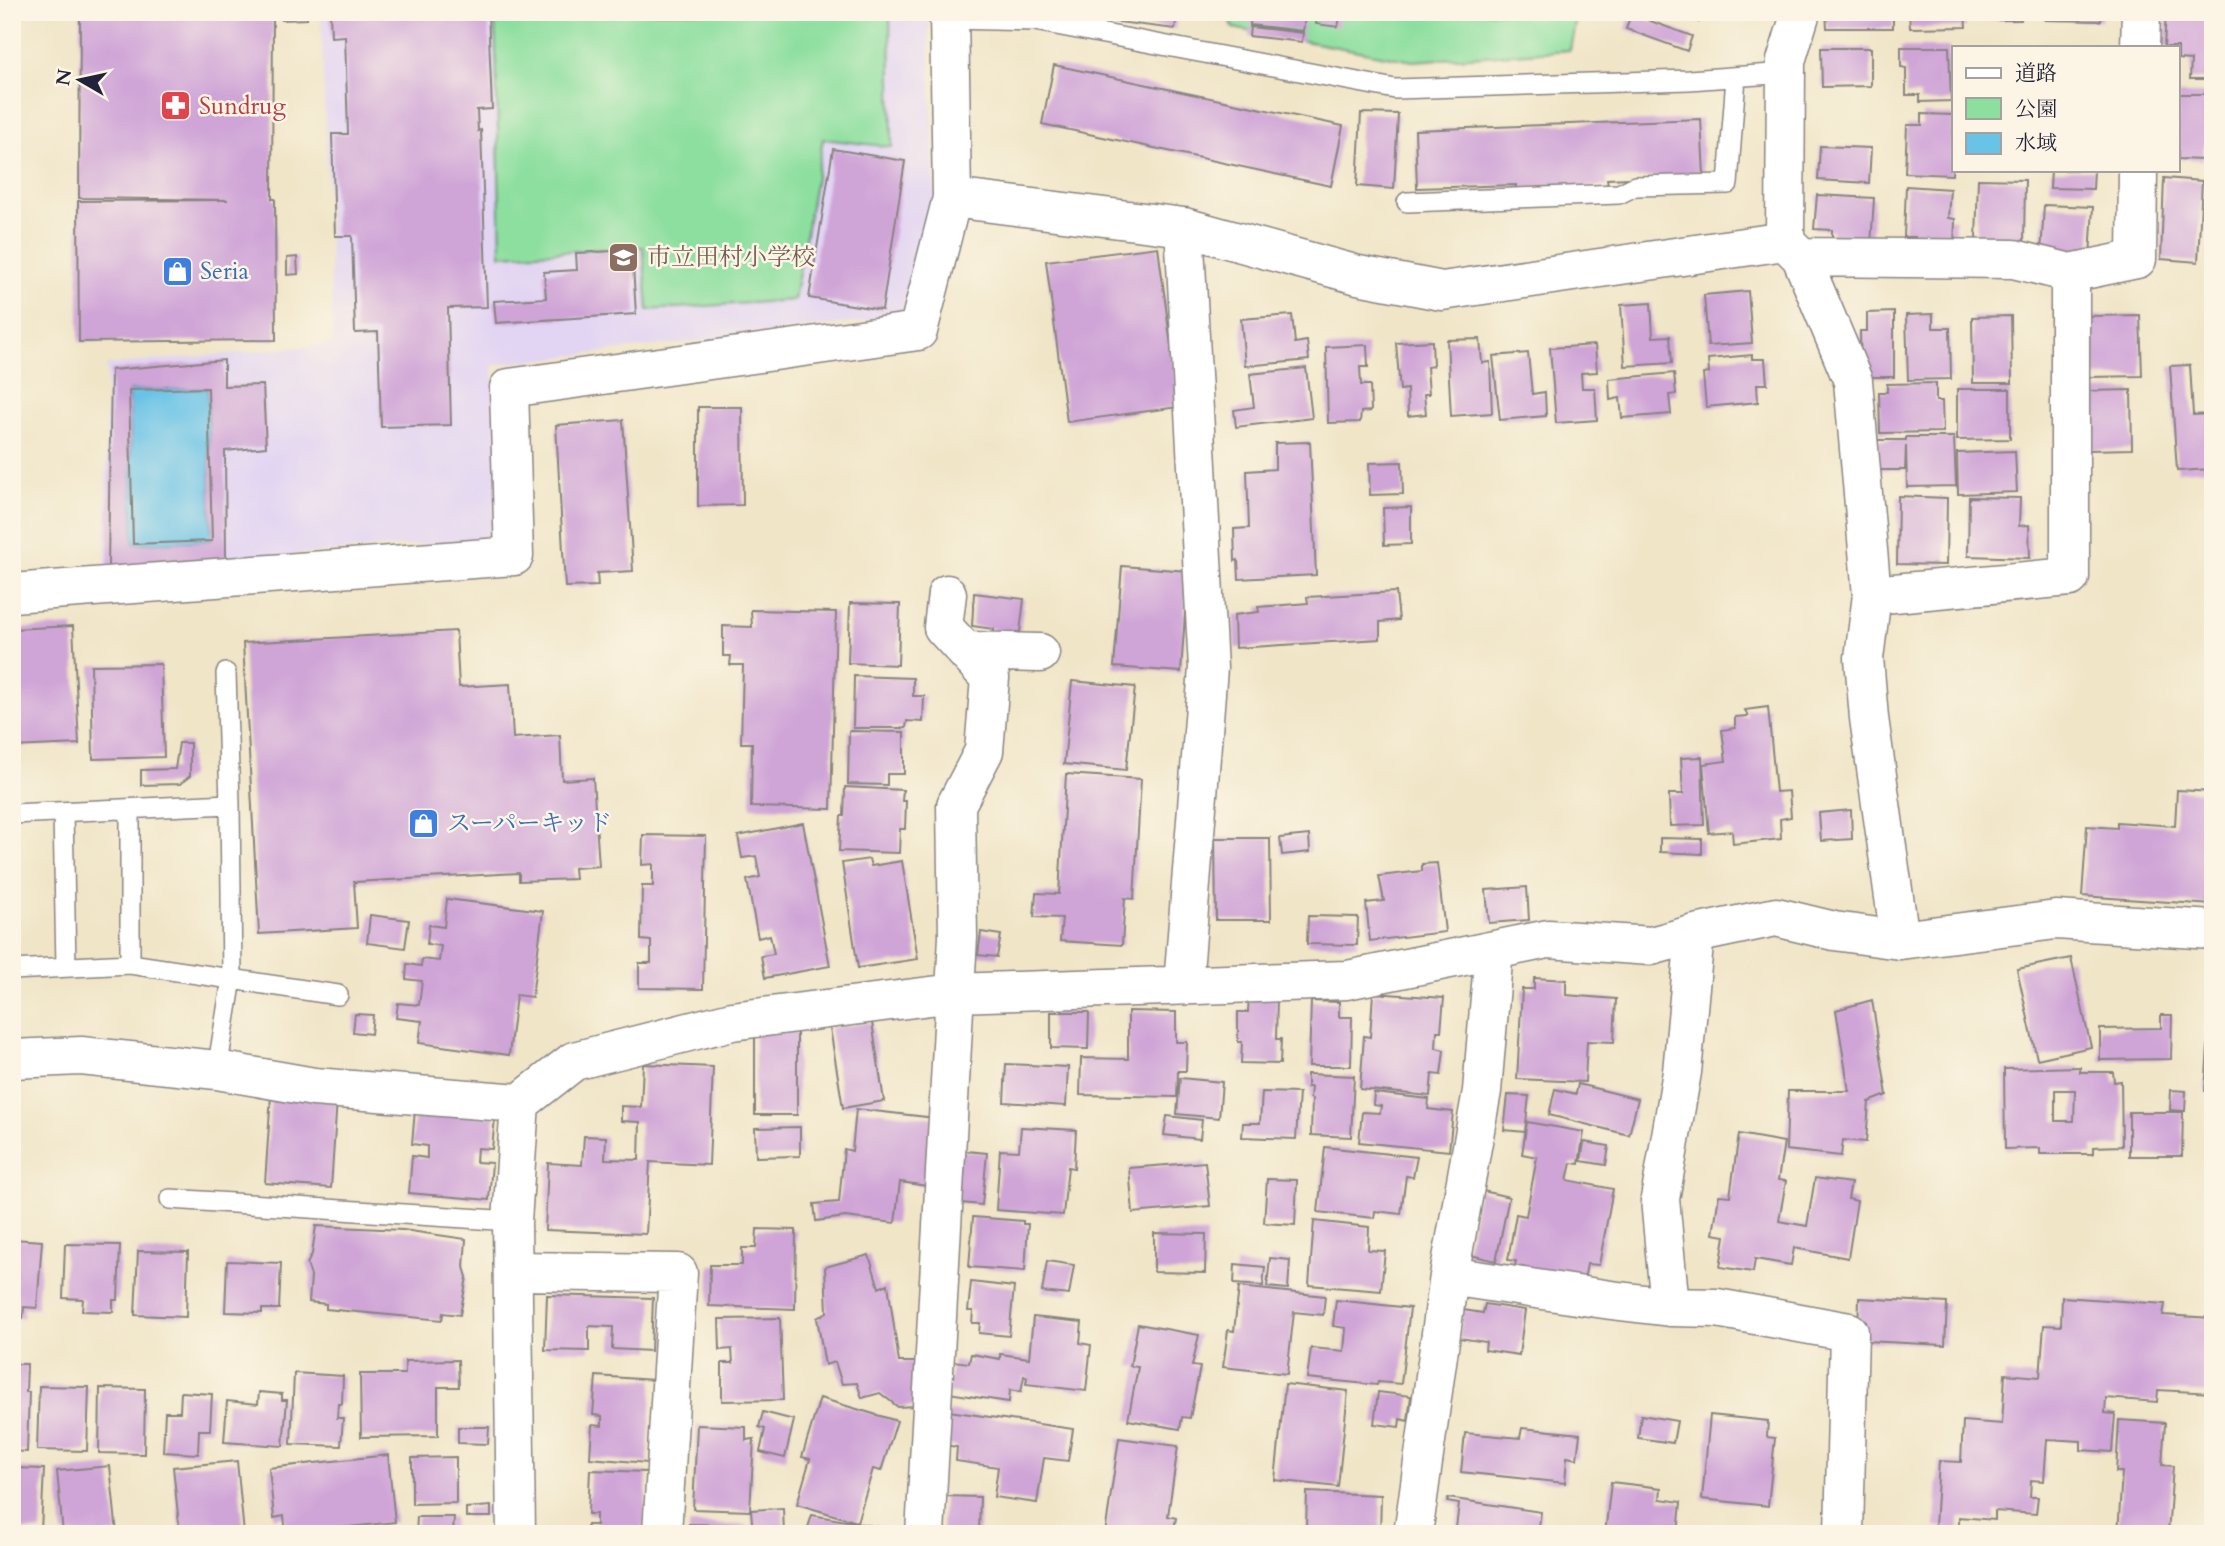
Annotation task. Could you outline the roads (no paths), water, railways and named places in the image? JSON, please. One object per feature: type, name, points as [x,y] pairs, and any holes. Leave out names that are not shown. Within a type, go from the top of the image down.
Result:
[{"type":"street","points":[[1801,12],[1786,61],[1793,249],[1853,381],[1872,595],[1864,658],[1869,718],[1900,940]]},
{"type":"street","points":[[2140,46],[2141,12]]},
{"type":"street","points":[[12,593],[514,556],[509,388],[918,331],[951,198],[949,16]]},
{"type":"street","points":[[951,198],[1184,227],[1358,275],[1442,291],[1793,249],[2014,259],[2070,273],[2137,258],[2138,172]]},
{"type":"street","points":[[1183,985],[1208,668],[1184,227]]},
{"type":"street","points":[[1872,595],[2070,577],[2070,273]]},
{"type":"street","points":[[925,1534],[958,937],[956,805],[984,751],[990,678],[943,627],[947,594]]},
{"type":"street","points":[[965,651],[1040,653]]},
{"type":"street","points":[[12,1059],[81,1056],[217,1070],[314,1087],[520,1103],[574,1061],[679,1034],[732,1021],[954,993],[1347,980],[1548,939],[1651,946],[1776,917],[1833,931],[1900,940],[2056,920],[2213,930]]},
{"type":"street","points":[[1670,1307],[1660,1199],[1682,1072],[1695,934]]},
{"type":"street","points":[[1413,1534],[1450,1276],[1482,1091],[1494,950]]},
{"type":"street","points":[[516,1534],[512,1221],[520,1103]]},
{"type":"street","points":[[513,1271],[678,1273],[662,1533]]},
{"type":"street","points":[[1450,1276],[1670,1307],[1717,1308],[1849,1332],[1844,1534]]},
{"type":"lane","points":[[949,16],[1035,21],[1395,89],[1689,80],[1786,73]]},
{"type":"lane","points":[[1407,202],[1619,194],[1635,186],[1728,184],[1736,77]]},
{"type":"lane","points":[[217,1070],[232,979],[226,673]]},
{"type":"lane","points":[[12,814],[230,804]]},
{"type":"lane","points":[[130,809],[130,964]]},
{"type":"lane","points":[[63,812],[66,967]]},
{"type":"lane","points":[[12,970],[130,964],[338,995]]},
{"type":"lane","points":[[170,1199],[512,1221]]},
{"type":"water","points":[[208,388],[212,541],[133,544],[129,390]]},
{"type":"place","name":"Sundrug","points":[[176,106]]},
{"type":"place","name":"市立田村小学校","points":[[624,257]]},
{"type":"place","name":"Seria","points":[[177,271]]},
{"type":"place","name":"スーパーキッド","points":[[424,823]]}]
